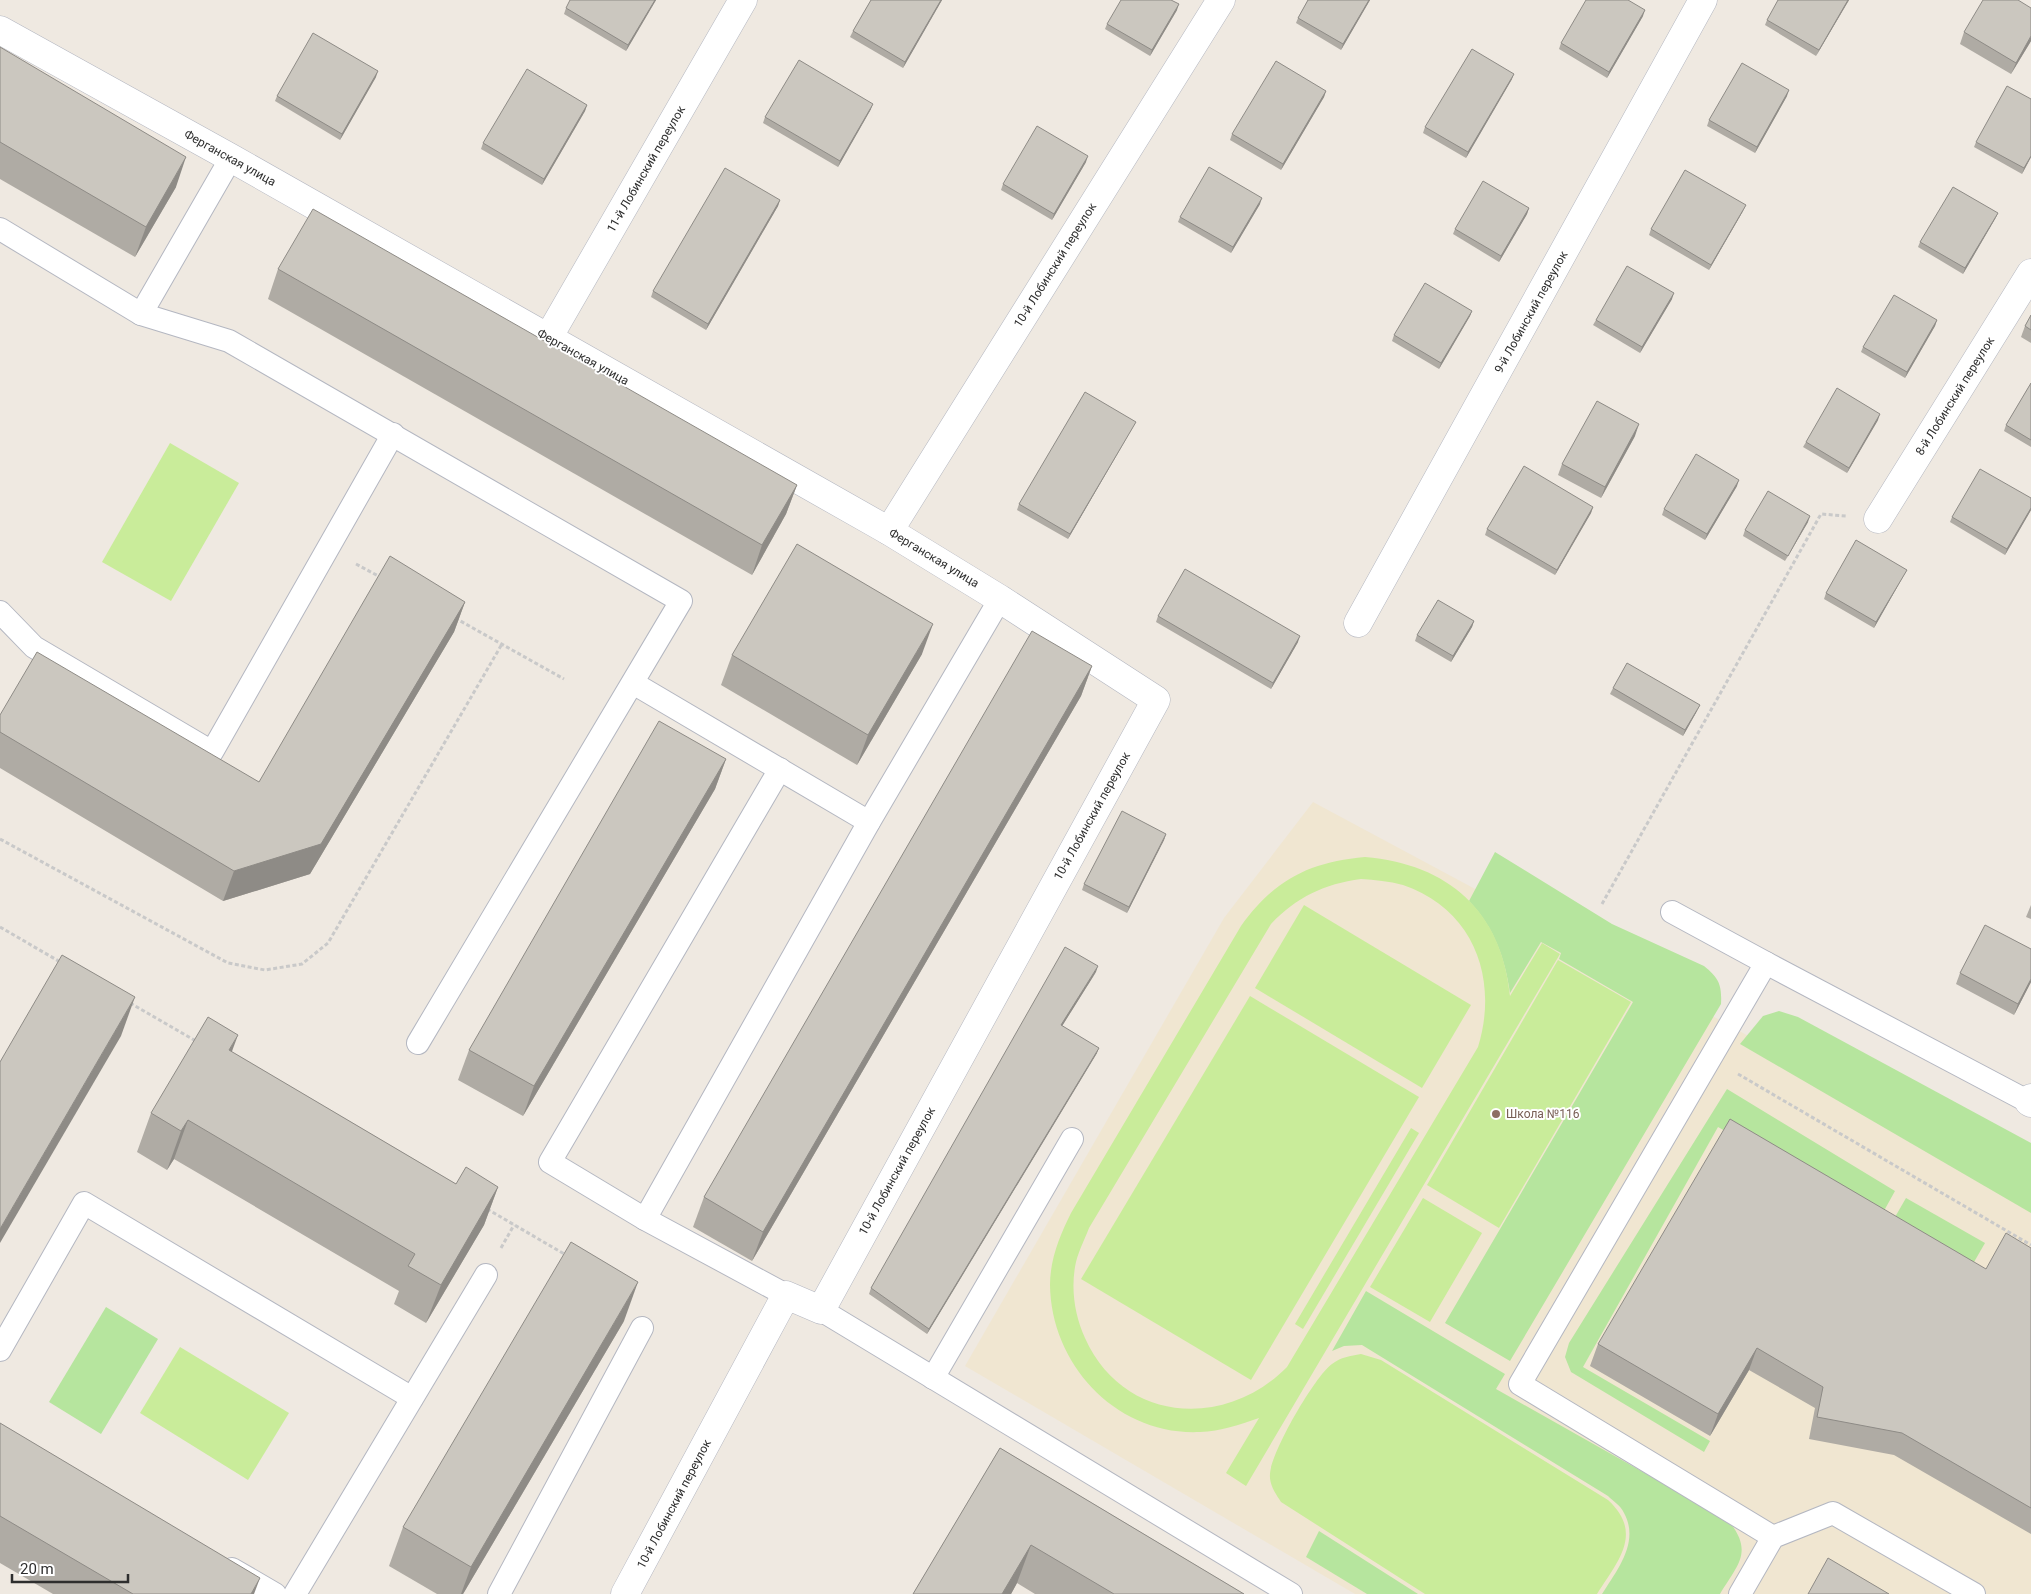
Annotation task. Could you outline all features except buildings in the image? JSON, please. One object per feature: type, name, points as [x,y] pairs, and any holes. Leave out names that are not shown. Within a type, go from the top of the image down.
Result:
[{"type":"street","name":"11-й Лобинский переулок","points":[[548,338],[743,0]]},
{"type":"street","name":"10-й Лобинский переулок","points":[[889,531],[1221,0]]},
{"type":"street","name":"9-й Лобинский переулок","points":[[1358,623],[1703,0]]},
{"type":"street","name":"Ферганская улица","points":[[0,30],[231,158],[889,531],[1000,599],[1156,700]]},
{"type":"street","name":"8-й Лобинский переулок","points":[[1878,519],[2031,273]]},
{"type":"street","name":"10-й Лобинский переулок","points":[[820,1310],[1156,700]]},
{"type":"street","name":"10-й Лобинский переулок","points":[[626,1594],[786,1295]]},
{"type":"street","points":[[786,1295],[820,1310]]},
{"type":"lane","points":[[141,314],[231,158]]},
{"type":"lane","points":[[0,229],[141,314],[229,341],[681,601],[418,1042]]},
{"type":"lane","points":[[0,612],[34,647],[212,752],[393,434]]},
{"type":"lane","points":[[645,1219],[869,822],[1000,599]]},
{"type":"lane","points":[[633,683],[869,822]]},
{"type":"lane","points":[[780,769],[550,1162],[645,1219],[786,1295]]},
{"type":"lane","points":[[1672,912],[2030,1101]]},
{"type":"lane","points":[[1766,963],[1712,1059],[1520,1384],[1773,1537]]},
{"type":"lane","points":[[933,1378],[1072,1139]]},
{"type":"lane","points":[[0,1350],[84,1203],[412,1398]]},
{"type":"lane","points":[[295,1594],[486,1275]]},
{"type":"lane","points":[[820,1310],[1291,1594]]},
{"type":"lane","points":[[499,1594],[642,1328]]},
{"type":"lane","points":[[1740,1594],[1773,1537],[1833,1513],[1974,1594]]},
{"type":"lane","points":[[214,1559],[275,1594]]},
{"type":"path","points":[[1602,904],[1821,514],[1878,519]]},
{"type":"path","points":[[328,548],[389,582]]},
{"type":"path","points":[[450,615],[564,679]]},
{"type":"path","points":[[0,839],[228,963],[265,970],[302,964],[328,943],[502,644]]},
{"type":"path","points":[[1,929],[70,968]]},
{"type":"path","points":[[122,998],[198,1042]]},
{"type":"path","points":[[1712,1059],[2031,1245]]},
{"type":"path","points":[[480,1205],[572,1258]]},
{"type":"shaded area","name":"Школа №116","points":[[1313,802],[1731,1026],[2031,1201],[2031,1594],[1355,1594],[965,1366],[1224,918]]},
{"type":"green space","points":[[170,443],[239,483],[171,601],[102,562]]},
{"type":"green space","points":[[1495,852],[1612,924],[1704,966],[1716,978],[1720,987],[1721,997],[1721,1004],[1510,1361],[1445,1323],[1633,1002],[1559,959],[1561,953],[1541,942],[1510,993],[1505,968],[1492,932],[1469,901]]},
{"type":"green space","points":[[1365,857],[1395,861],[1422,870],[1445,882],[1466,897],[1496,939],[1505,966],[1510,996],[1542,943],[1560,954],[1246,1486],[1226,1473],[1259,1418],[1230,1427],[1208,1431],[1170,1430],[1142,1422],[1116,1408],[1094,1390],[1076,1368],[1062,1342],[1053,1314],[1050,1275],[1060,1239],[1071,1213],[1241,926],[1266,897],[1294,876],[1327,863]],"holes":[[[1361,879],[1403,885],[1427,896],[1448,911],[1463,929],[1475,950],[1482,972],[1485,996],[1484,1022],[1478,1047],[1287,1367],[1262,1387],[1235,1401],[1206,1408],[1177,1408],[1149,1401],[1124,1387],[1102,1366],[1085,1338],[1076,1312],[1073,1285],[1079,1252],[1089,1228],[1271,924],[1291,906],[1312,893],[1335,884]]]},
{"type":"green space","points":[[1304,905],[1471,1005],[1422,1088],[1255,988]]},
{"type":"green space","points":[[1558,960],[1631,1002],[1499,1228],[1427,1185]]},
{"type":"green space","points":[[1250,996],[1419,1097],[1251,1380],[1081,1279]]},
{"type":"green space","points":[[1779,1011],[1798,1017],[2031,1143],[2031,1213],[1740,1044],[1763,1016]]},
{"type":"green space","points":[[1727,1089],[1895,1191],[1880,1218],[1718,1127],[1583,1367],[1710,1441],[1704,1452],[1571,1372],[1565,1357],[1569,1343]]},
{"type":"green space","points":[[1411,1128],[1419,1133],[1303,1329],[1295,1324]]},
{"type":"green space","points":[[1423,1198],[1482,1233],[1430,1322],[1370,1287]]},
{"type":"green space","points":[[1906,1198],[1985,1243],[1970,1269],[1891,1224]]},
{"type":"green space","points":[[1366,1291],[1505,1374],[1496,1389],[1728,1520],[1736,1531],[1742,1550],[1737,1566],[1720,1594],[1602,1594],[1620,1565],[1628,1545],[1628,1524],[1621,1508],[1608,1496],[1362,1345],[1344,1346],[1332,1351]]},
{"type":"green space","points":[[106,1307],[158,1339],[101,1434],[49,1402]]},
{"type":"green space","points":[[180,1347],[289,1413],[248,1480],[140,1413]]},
{"type":"green space","points":[[1361,1354],[1381,1360],[1608,1500],[1619,1512],[1626,1536],[1624,1547],[1613,1570],[1597,1594],[1425,1594],[1281,1502],[1272,1486],[1270,1474],[1272,1463],[1295,1415],[1324,1371],[1342,1358]]},
{"type":"green space","points":[[1319,1531],[1418,1594],[1367,1594],[1306,1557]]},
{"type":"place","name":"Школа №116","points":[[1496,1114]]}]
